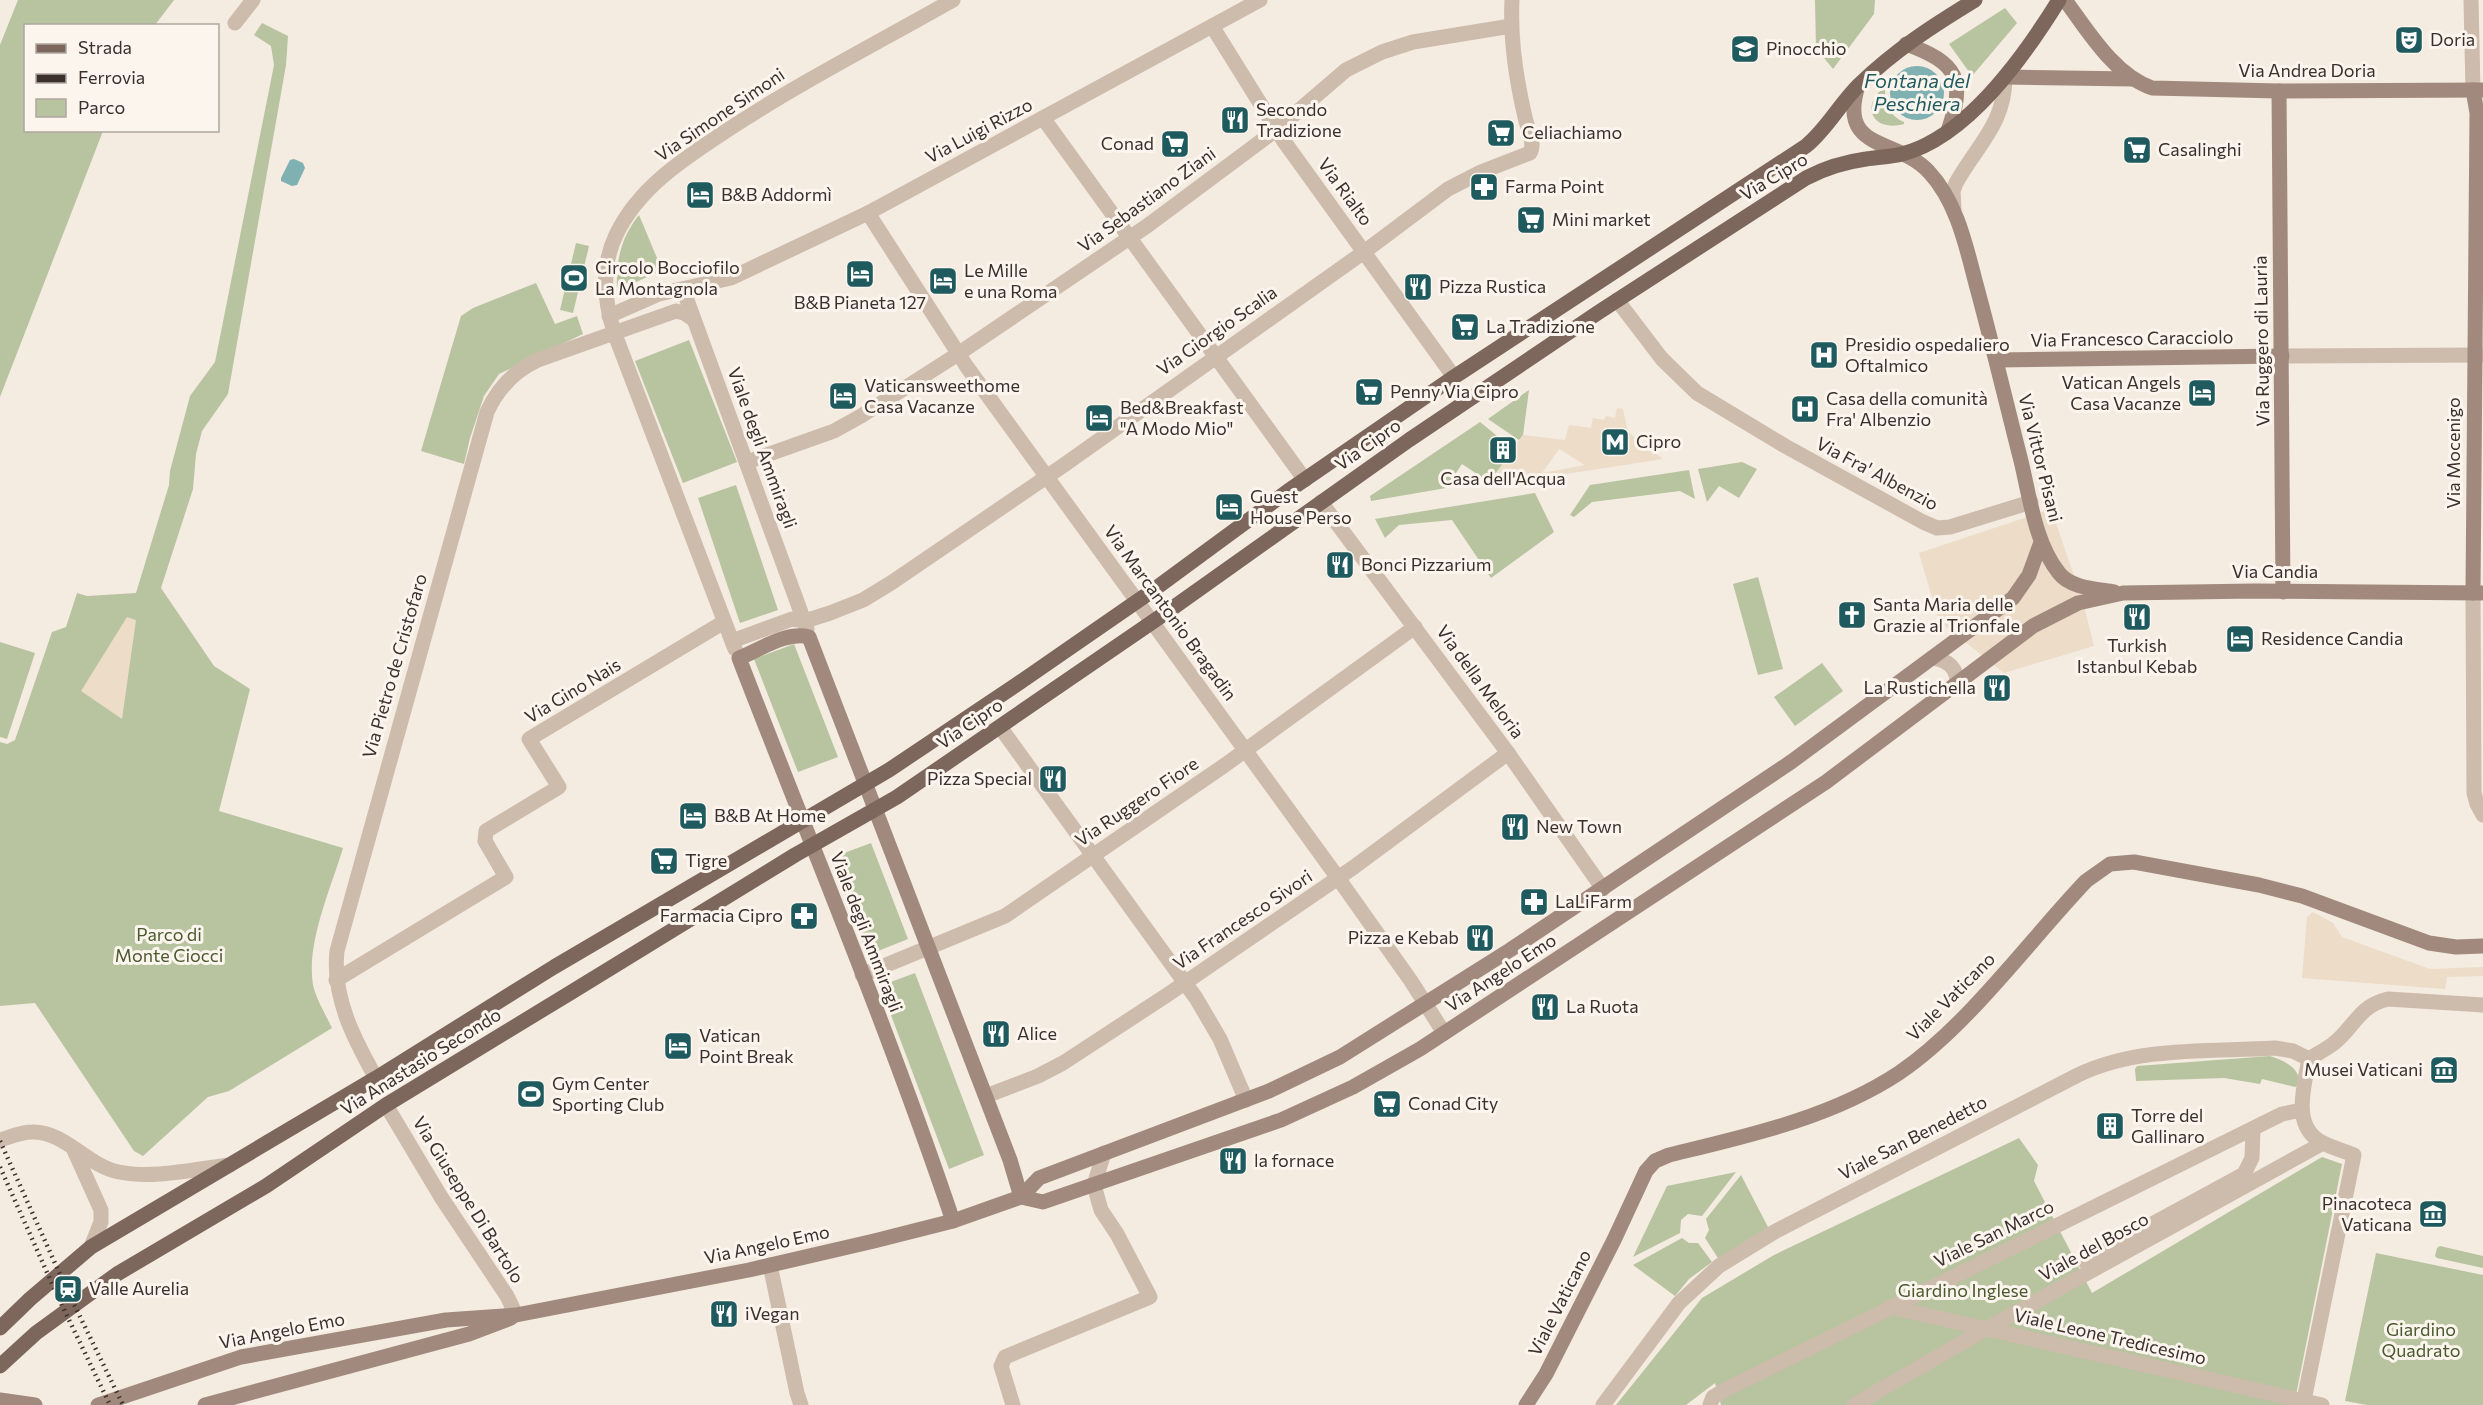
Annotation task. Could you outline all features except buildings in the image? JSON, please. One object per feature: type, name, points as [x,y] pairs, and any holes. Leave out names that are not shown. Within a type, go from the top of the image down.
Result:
[{"type":"main road","points":[[1972,1],[1906,44],[1858,86],[1853,107],[1856,124],[1869,139],[1902,154],[1931,142],[1948,131],[2005,77],[2059,0]]},
{"type":"main road","points":[[2065,0],[2102,47],[2132,79]]},
{"type":"main road","points":[[1906,44],[1940,59],[1953,74],[1958,98],[1948,131]]},
{"type":"main road","points":[[2005,77],[2132,79]]},
{"type":"main road","name":"Via Andrea Doria","points":[[2132,79],[2152,88],[2164,90],[2478,90]]},
{"type":"main road","name":"Via Cipro","points":[[866,784],[1017,686],[1305,480],[1454,377],[1806,146],[1823,130],[1858,86]]},
{"type":"main road","name":"Via Mocenigo","points":[[2478,90],[2478,593]]},
{"type":"main road","name":"Via Ruggero di Lauria","points":[[2279,91],[2283,592]]},
{"type":"main road","name":"Via Cipro","points":[[876,810],[1152,622],[1409,440],[1617,300],[1806,178],[1840,164],[1902,154]]},
{"type":"main road","name":"Via Vittor Pisani","points":[[1902,154],[1929,171],[1954,209],[1997,360],[2041,542],[2058,572],[2064,578],[2085,586],[2123,593]]},
{"type":"main road","name":"Via Francesco Caracciolo","points":[[1997,360],[2282,356]]},
{"type":"main road","name":"Via Angelo Emo","points":[[98,1405],[241,1357],[446,1320],[516,1315],[771,1265],[953,1221],[1021,1197],[1039,1178],[1306,1075],[1340,1057],[1603,890],[1791,762],[2013,598],[2030,575],[2041,542]]},
{"type":"main road","name":"Via Candia","points":[[2068,607],[2123,593],[2478,593]]},
{"type":"main road","name":"Via Angelo Emo","points":[[1021,1197],[1043,1202],[1262,1126],[1319,1104],[1353,1087],[1444,1033],[1826,782],[2033,626],[2068,607]]},
{"type":"main road","points":[[739,658],[785,638],[799,635],[809,637]]},
{"type":"main road","name":"Viale degli Ammiragli","points":[[809,637],[986,1096],[1021,1197]]},
{"type":"main road","name":"Viale degli Ammiragli","points":[[739,658],[803,819],[953,1221]]},
{"type":"main road","name":"Via Anastasio Secondo","points":[[0,1328],[91,1247],[376,1078],[554,967],[866,784]]},
{"type":"main road","name":"Via Anastasio Secondo","points":[[0,1366],[36,1333],[101,1285],[308,1160],[386,1105],[876,810]]},
{"type":"main road","name":"Viale Vaticano","points":[[1526,1405],[1546,1374],[1652,1163],[1662,1158],[1825,1110],[1864,1093],[1898,1073],[1950,1030],[2086,881],[2107,865],[2134,862],[2259,885],[2322,902],[2429,943],[2456,947],[2483,946]]},
{"type":"main road","name":"Via Angelo Emo","points":[[205,1405],[469,1334],[516,1315]]},
{"type":"main road","points":[[0,1400],[34,1405]]},
{"type":"street","points":[[235,23],[253,0]]},
{"type":"street","name":"Via Simone Simoni","points":[[614,332],[609,316],[605,279],[611,246],[630,212],[657,182],[694,152],[788,91],[953,0]]},
{"type":"street","name":"Via Luigi Rizzo","points":[[609,316],[659,294],[730,278],[868,213],[1260,0]]},
{"type":"street","points":[[1511,26],[1512,0]]},
{"type":"street","points":[[2471,0],[2478,90]]},
{"type":"street","name":"Via Rialto","points":[[1212,26],[1276,130],[1454,377]]},
{"type":"street","name":"Via Sebastiano Ziani","points":[[747,462],[834,431],[958,354],[1129,239],[1276,130],[1346,70],[1373,56],[1431,38],[1511,26]]},
{"type":"street","name":"Via Giorgio Scalia","points":[[805,621],[863,600],[891,583],[1046,477],[1364,252],[1448,189],[1463,180],[1531,151],[1532,142],[1518,88],[1511,26]]},
{"type":"street","points":[[1954,209],[1953,191],[1956,183],[1989,135],[2000,113],[2005,98],[2005,77]]},
{"type":"street","points":[[1043,118],[1305,480]]},
{"type":"street","name":"Via Marcantonio Bragadin","points":[[868,213],[958,354],[1338,878],[1444,1033]]},
{"type":"street","name":"Viale degli Ammiragli","points":[[683,289],[809,637]]},
{"type":"street","name":"Via Fra' Albenzio","points":[[1617,300],[1662,360],[1697,393],[1785,446],[1923,522],[1937,528],[1950,527],[2031,502]]},
{"type":"street","name":"Via Pietro de Cristofaro","points":[[376,1078],[350,1026],[336,980],[336,959],[340,935],[487,412],[499,390],[518,371],[537,360],[676,311],[684,312],[693,319]]},
{"type":"street","name":"Viale degli Ammiragli","points":[[614,332],[739,658]]},
{"type":"street","name":"Via Francesco Caracciolo","points":[[2282,356],[2479,355]]},
{"type":"street","name":"Via della Meloria","points":[[1322,502],[1508,753],[1603,890]]},
{"type":"street","name":"Via Mocenigo","points":[[2478,593],[2475,792],[2483,815]]},
{"type":"street","points":[[732,641],[792,620],[805,621]]},
{"type":"street","name":"Via Gino Nais","points":[[336,980],[506,877],[485,841],[486,831],[559,787],[529,739],[724,622]]},
{"type":"street","name":"Via Ruggero Fiore","points":[[862,975],[1005,916],[1245,751],[1415,627]]},
{"type":"street","points":[[1932,658],[1952,666],[1958,677],[1957,685]]},
{"type":"street","points":[[1000,727],[1185,983],[1220,1039],[1246,1100]]},
{"type":"street","name":"Via Francesco Sivori","points":[[986,1096],[1038,1076],[1063,1063],[1185,983],[1338,878],[1508,753]]},
{"type":"street","points":[[2304,1403],[2354,1155],[2316,1138],[2303,1120],[2301,1102],[2308,1059],[2334,1043],[2360,1014],[2379,1001],[2388,999],[2483,1005]]},
{"type":"street","name":"Viale San Benedetto","points":[[1603,1405],[1679,1303],[1719,1266],[1776,1231],[2078,1075],[2114,1060],[2142,1056],[2275,1048],[2300,1053],[2308,1059]]},
{"type":"street","name":"Via Giuseppe Di Bartolo","points":[[386,1105],[507,1296],[516,1315]]},
{"type":"street","name":"Viale San Marco","points":[[1710,1405],[1713,1397],[1727,1389],[1890,1307],[2282,1114],[2302,1110]]},
{"type":"street","points":[[2084,1261],[2244,1174],[2252,1158],[2253,1129]]},
{"type":"street","points":[[0,1140],[25,1132],[36,1132],[54,1137],[104,1167],[129,1174],[230,1165]]},
{"type":"street","name":"Viale del Bosco","points":[[1854,1405],[1986,1329],[2324,1143]]},
{"type":"street","points":[[73,1148],[101,1209],[101,1222],[91,1247]]},
{"type":"street","points":[[1014,1405],[1001,1365],[1005,1357],[1150,1297],[1117,1234],[1101,1210],[1094,1185],[1104,1153]]},
{"type":"street","points":[[771,1265],[801,1405]]},
{"type":"street","name":"Viale Leone Tredicesimo","points":[[1890,1307],[2304,1403],[2322,1405]]},
{"type":"green space","points":[[18,0],[174,0],[156,24],[24,24],[24,132],[103,132],[0,397],[0,45]]},
{"type":"green space","points":[[1815,0],[1875,0],[1874,14],[1833,69],[1816,48]]},
{"type":"green space","points":[[2005,8],[2017,23],[1972,76],[1949,44]]},
{"type":"green space","name":"Parco di Monte Ciocci","points":[[262,23],[288,36],[286,65],[228,394],[202,431],[196,454],[193,489],[161,588],[214,666],[250,689],[219,811],[343,848],[321,916],[313,951],[314,990],[332,1028],[229,1091],[208,1097],[143,1156],[134,1151],[35,1003],[0,1006],[0,742],[7,744],[15,740],[52,632],[66,627],[77,593],[87,596],[136,593],[169,485],[170,471],[190,396],[215,362],[274,65],[271,46],[254,35]]},
{"type":"green space","points":[[1885,87],[1891,112],[1904,124],[1892,126],[1883,124],[1873,115],[1873,101]]},
{"type":"green space","points":[[639,215],[662,270],[617,291],[620,251],[627,233]]},
{"type":"green space","name":"Circolo Bocciofilo La Montagnola","points":[[576,243],[589,246],[573,313],[560,310]]},
{"type":"green space","points":[[536,283],[555,324],[577,316],[583,334],[499,374],[484,396],[464,464],[421,451],[461,316],[473,308]]},
{"type":"green space","points":[[689,340],[737,462],[683,483],[635,361]]},
{"type":"green space","points":[[1529,390],[1523,435],[1519,440],[1488,419]]},
{"type":"green space","points":[[1480,422],[1502,440],[1499,451],[1504,455],[1505,461],[1489,482],[1462,464],[1446,488],[1371,501],[1370,496]]},
{"type":"green space","points":[[1742,462],[1757,469],[1739,498],[1719,486],[1707,502],[1698,469]]},
{"type":"green space","points":[[1689,470],[1695,499],[1680,491],[1592,502],[1574,517],[1570,515],[1590,485]]},
{"type":"green space","points":[[736,485],[778,610],[740,623],[698,498]]},
{"type":"green space","points":[[1535,493],[1554,532],[1491,578],[1452,520],[1399,525],[1385,538],[1375,519]]},
{"type":"green space","points":[[1758,577],[1783,669],[1758,675],[1733,584]]},
{"type":"green space","points":[[0,642],[35,653],[7,739],[0,737]]},
{"type":"green space","points":[[794,644],[838,757],[798,772],[754,659]]},
{"type":"green space","points":[[1822,663],[1843,691],[1795,726],[1774,697]]},
{"type":"green space","points":[[871,843],[908,939],[868,955],[831,858]]},
{"type":"green space","points":[[915,973],[984,1155],[949,1169],[880,986]]},
{"type":"green space","points":[[2270,1056],[2285,1062],[2294,1069],[2299,1078],[2299,1084],[2295,1087],[2262,1079],[2260,1084],[2224,1078],[2136,1081],[2137,1066]]},
{"type":"green space","name":"Giardino Inglese","points":[[2019,1138],[2038,1165],[2034,1181],[2092,1293],[2322,1157],[2342,1164],[2294,1405],[1721,1405],[1715,1383],[1686,1405],[1616,1405],[1702,1298],[1774,1255]]},
{"type":"green space","points":[[1736,1172],[1702,1216],[1688,1214],[1681,1220],[1680,1233],[1633,1257],[1667,1186]]},
{"type":"green space","points":[[1741,1175],[1769,1229],[1718,1258],[1705,1238],[1709,1230],[1706,1219]]},
{"type":"green space","points":[[1682,1238],[1689,1243],[1698,1243],[1712,1262],[1689,1279],[1675,1296],[1633,1265]]},
{"type":"green space","points":[[2440,1246],[2483,1256],[2483,1268],[2437,1258],[2435,1256],[2437,1248]]},
{"type":"green space","name":"Giardino Quadrato","points":[[2376,1253],[2483,1275],[2483,1405],[2367,1405],[2345,1401]]},
{"type":"shaded area","points":[[1617,408],[1623,409],[1628,432],[1663,459],[1488,486],[1523,435],[1565,440],[1569,425],[1591,428],[1593,418],[1604,420],[1606,416],[1615,418]],"holes":[[[1559,449],[1585,465],[1542,473]]]},
{"type":"shaded area","points":[[2051,509],[2083,602],[2094,646],[2004,673],[1939,621],[1919,553]]},
{"type":"shaded area","points":[[127,617],[136,620],[122,719],[81,691]]},
{"type":"shaded area","points":[[2313,912],[2333,923],[2342,937],[2430,969],[2483,967],[2483,976],[2447,977],[2445,989],[2302,978],[2307,917]]},
{"type":"water","name":"Fontana del Peschiera","points":[[1912,66],[1922,66],[1932,70],[1940,78],[1944,93],[1940,108],[1932,116],[1922,120],[1912,120],[1902,116],[1894,108],[1890,98],[1890,88],[1894,78],[1902,70]]},
{"type":"water","points":[[294,159],[303,163],[305,168],[297,185],[292,186],[281,181],[281,178],[290,160]]},
{"type":"railway","points":[[0,1141],[68,1292],[123,1405]]},
{"type":"railway","points":[[0,1167],[58,1297],[110,1405]]},
{"type":"place","name":"Doria","points":[[2409,40]]},
{"type":"place","name":"Pinocchio","points":[[1745,49]]},
{"type":"place","name":"Secondo Tradizione","points":[[1235,120]]},
{"type":"place","name":"Celiachiamo","points":[[1501,133]]},
{"type":"place","name":"Conad","points":[[1175,144]]},
{"type":"place","name":"Casalinghi","points":[[2137,150]]},
{"type":"place","name":"Farma Point","points":[[1484,187]]},
{"type":"place","name":"B&B Addormì","points":[[700,195]]},
{"type":"place","name":"Mini market","points":[[1531,220]]},
{"type":"place","name":"B&B Pianeta 127","points":[[860,274]]},
{"type":"place","name":"Circolo Bocciofilo La Montagnola","points":[[574,278]]},
{"type":"place","name":"Le Mille e una Roma","points":[[943,281]]},
{"type":"place","name":"Pizza Rustica","points":[[1418,287]]},
{"type":"place","name":"La Tradizione","points":[[1465,327]]},
{"type":"place","name":"Presidio ospedaliero Oftalmico","points":[[1824,355]]},
{"type":"place","name":"Penny Via Cipro","points":[[1369,392]]},
{"type":"place","name":"Vatican Angels Casa Vacanze","points":[[2202,393]]},
{"type":"place","name":"Vaticansweethome Casa Vacanze","points":[[843,396]]},
{"type":"place","name":"Casa della comunità Fra' Albenzio","points":[[1805,409]]},
{"type":"place","name":"Bed&Breakfast \"A Modo Mio\"","points":[[1099,418]]},
{"type":"place","name":"Cipro","points":[[1615,442]]},
{"type":"place","name":"Casa dell'Acqua","points":[[1503,450]]},
{"type":"place","name":"Guest House Perso","points":[[1229,507]]},
{"type":"place","name":"Bonci Pizzarium","points":[[1340,565]]},
{"type":"place","name":"Santa Maria delle Grazie al Trionfale","points":[[1852,615]]},
{"type":"place","name":"Turkish Istanbul Kebab","points":[[2137,617]]},
{"type":"place","name":"Residence Candia","points":[[2240,639]]},
{"type":"place","name":"La Rustichella","points":[[1997,688]]},
{"type":"place","name":"Pizza Special","points":[[1053,779]]},
{"type":"place","name":"B&B At Home","points":[[693,816]]},
{"type":"place","name":"New Town","points":[[1515,827]]},
{"type":"place","name":"Tigre","points":[[664,861]]},
{"type":"place","name":"LaLiFarm","points":[[1534,902]]},
{"type":"place","name":"Farmacia Cipro","points":[[804,916]]},
{"type":"place","name":"Pizza e Kebab","points":[[1480,938]]},
{"type":"place","name":"La Ruota","points":[[1545,1007]]},
{"type":"place","name":"Alice","points":[[996,1034]]},
{"type":"place","name":"Vatican Point Break","points":[[678,1046]]},
{"type":"place","name":"Musei Vaticani","points":[[2444,1070]]},
{"type":"place","name":"Gym Center Sporting Club","points":[[531,1094]]},
{"type":"place","name":"Conad City","points":[[1387,1104]]},
{"type":"place","name":"Torre del Gallinaro","points":[[2110,1126]]},
{"type":"place","name":"la fornace","points":[[1233,1161]]},
{"type":"place","name":"Pinacoteca Vaticana","points":[[2433,1214]]},
{"type":"place","name":"Valle Aurelia","points":[[68,1289]]},
{"type":"place","name":"iVegan","points":[[724,1314]]}]
